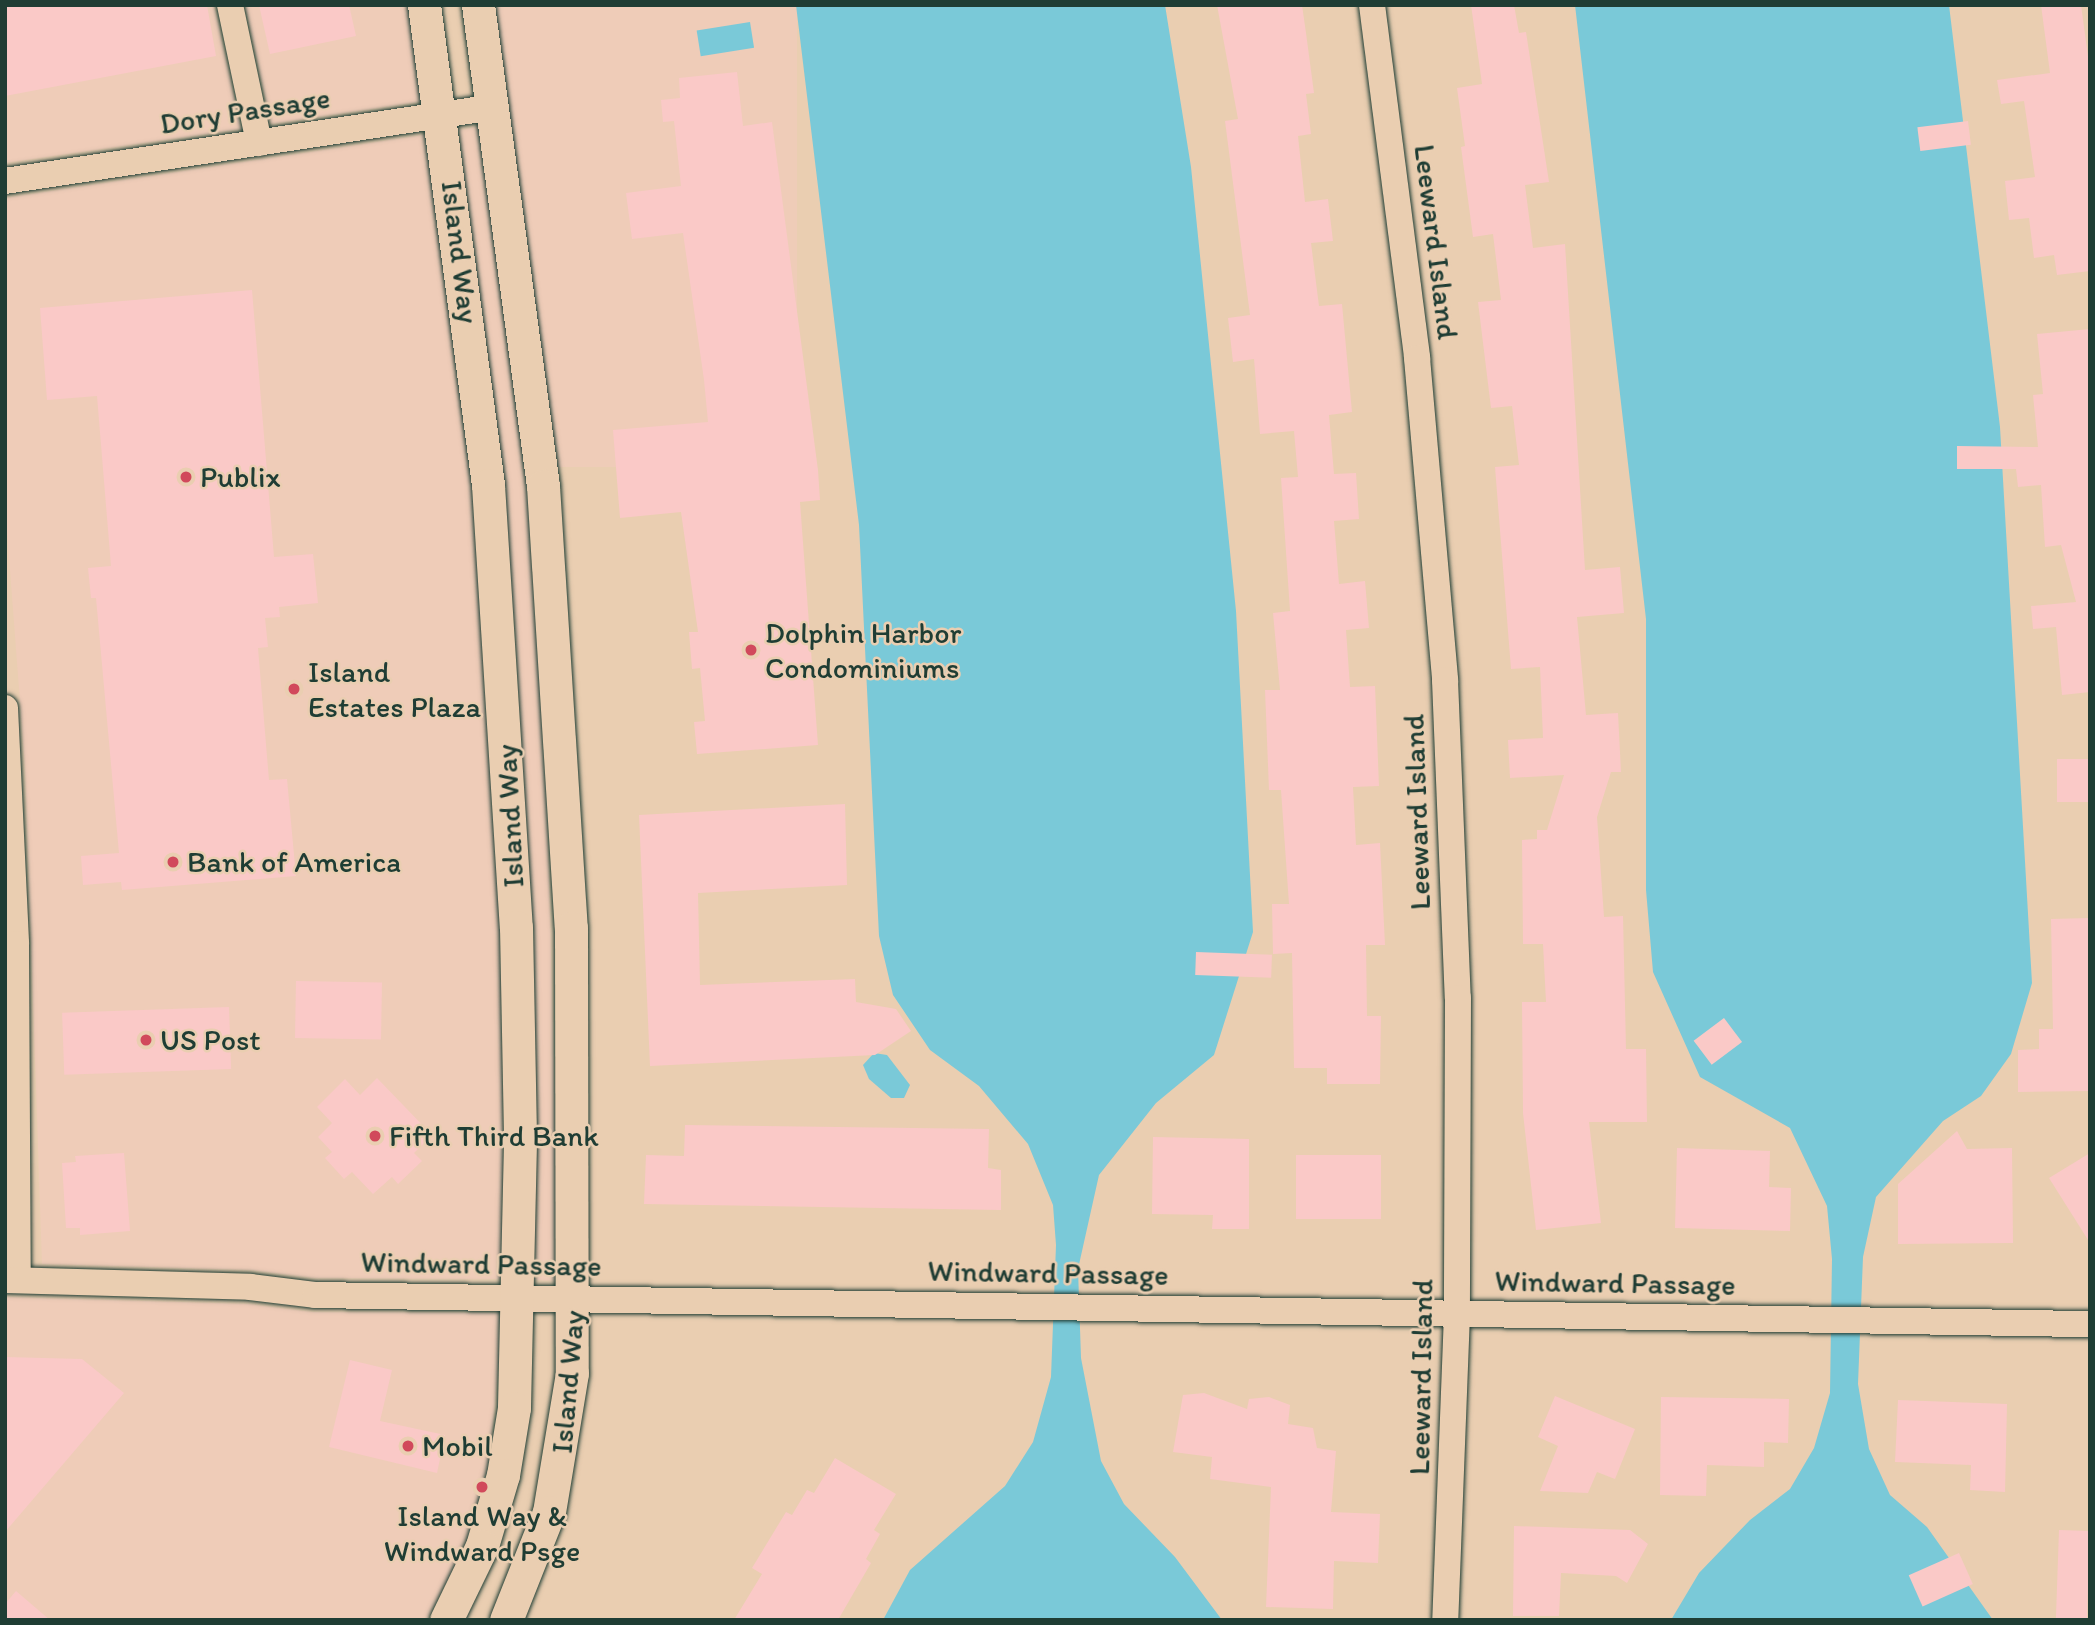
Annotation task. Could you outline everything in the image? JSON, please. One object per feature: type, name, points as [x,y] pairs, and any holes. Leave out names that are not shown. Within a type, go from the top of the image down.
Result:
[{"type":"street","points":[[230,5],[259,143]]},
{"type":"street","name":"Island Way","points":[[424,5],[442,115],[500,629],[516,927],[520,1297],[503,1475],[482,1546],[446,1620]]},
{"type":"street","name":"Island Way","points":[[478,5],[494,107],[541,469],[554,625],[570,928],[575,1298],[561,1463],[549,1512],[506,1620]]},
{"type":"street","name":"Leeward Island","points":[[1371,5],[1417,358],[1445,680],[1458,998],[1457,1314],[1445,1620]]},
{"type":"street","name":"Dory Passage","points":[[5,181],[494,107]]},
{"type":"street","points":[[5,708],[11,1009],[12,1280]]},
{"type":"street","name":"Windward Passage","points":[[12,1280],[250,1287],[316,1295],[2090,1324]]},
{"type":"shaded area","points":[[5,5],[214,5],[241,129],[5,163]]},
{"type":"shaded area","points":[[245,5],[408,5],[424,101],[271,124]]},
{"type":"shaded area","points":[[494,5],[797,5],[797,467],[494,467]]},
{"type":"shaded area","points":[[482,126],[527,484],[545,736],[560,1281],[535,1280],[531,926],[515,628],[459,130]]},
{"type":"shaded area","points":[[429,134],[472,487],[500,927],[505,1279],[314,1278],[251,1270],[42,1264],[25,768],[5,504],[5,198]]},
{"type":"shaded area","points":[[5,1297],[249,1304],[312,1312],[504,1313],[488,1470],[468,1540],[427,1620],[5,1620]]},
{"type":"water","points":[[796,5],[1165,5],[1191,167],[1236,611],[1253,932],[1214,1055],[1156,1103],[1099,1175],[1078,1269],[1081,1358],[1101,1461],[1124,1504],[1175,1557],[1222,1620],[883,1620],[910,1570],[1005,1486],[1033,1442],[1051,1377],[1056,1245],[1053,1205],[1028,1144],[979,1086],[930,1050],[893,995],[879,936],[859,525]]},
{"type":"water","points":[[1575,5],[1949,5],[2000,427],[2032,983],[2011,1054],[1981,1096],[1943,1121],[1876,1197],[1863,1257],[1858,1384],[1869,1449],[1890,1495],[1927,1527],[1993,1620],[1671,1620],[1699,1573],[1750,1520],[1790,1489],[1814,1448],[1830,1393],[1832,1259],[1827,1206],[1790,1128],[1700,1077],[1653,972],[1646,890],[1646,619]]},
{"type":"water","points":[[750,22],[754,48],[701,56],[697,30]]},
{"type":"water","points":[[874,1053],[887,1055],[910,1085],[904,1098],[891,1098],[869,1079],[863,1065]]},
{"type":"building","points":[[5,5],[207,5],[216,56],[5,96]]},
{"type":"building","points":[[259,5],[349,5],[356,36],[270,54]]},
{"type":"building","points":[[1217,5],[1302,5],[1314,93],[1306,94],[1311,134],[1298,136],[1305,202],[1328,199],[1333,241],[1311,243],[1319,306],[1342,304],[1352,412],[1329,415],[1334,474],[1356,473],[1359,519],[1334,521],[1339,584],[1365,581],[1369,628],[1346,630],[1350,687],[1375,686],[1379,786],[1353,787],[1356,845],[1380,843],[1385,945],[1366,945],[1367,1016],[1381,1016],[1380,1084],[1327,1084],[1327,1068],[1294,1068],[1292,953],[1273,954],[1272,904],[1289,904],[1281,790],[1269,790],[1265,690],[1280,690],[1273,613],[1290,611],[1281,478],[1298,477],[1294,431],[1260,434],[1254,359],[1233,362],[1228,318],[1250,315],[1225,121],[1238,119]]},
{"type":"building","points":[[1471,5],[1514,5],[1519,33],[1526,32],[1549,182],[1525,185],[1533,248],[1565,244],[1585,570],[1620,567],[1624,613],[1577,617],[1586,715],[1618,713],[1621,772],[1611,772],[1597,817],[1604,917],[1623,916],[1626,1049],[1646,1049],[1647,1122],[1589,1122],[1601,1223],[1536,1230],[1523,1113],[1522,1002],[1546,1002],[1543,944],[1523,944],[1522,840],[1537,839],[1537,830],[1547,830],[1564,775],[1510,778],[1508,740],[1543,738],[1540,667],[1511,669],[1495,467],[1519,465],[1512,406],[1491,408],[1478,302],[1501,300],[1493,234],[1473,237],[1461,147],[1465,146],[1457,88],[1482,84]]},
{"type":"building","points":[[2041,5],[2081,5],[2090,71],[2090,271],[2057,275],[2054,255],[2034,258],[2029,218],[2009,220],[2005,181],[2035,177],[2024,101],[2001,104],[1997,80],[2050,73]]},
{"type":"building","points":[[737,72],[743,126],[772,122],[818,470],[820,500],[800,502],[818,745],[697,754],[694,722],[705,721],[700,668],[692,669],[689,632],[698,632],[681,512],[620,518],[613,430],[708,422],[704,380],[683,233],[632,239],[626,193],[681,186],[674,121],[663,122],[661,100],[680,98],[679,78]]},
{"type":"building","points":[[1968,121],[1971,145],[1920,151],[1917,127]]},
{"type":"building","points":[[252,290],[274,557],[313,554],[318,603],[279,607],[280,617],[265,618],[268,647],[258,648],[269,780],[287,779],[296,876],[122,890],[121,882],[83,885],[81,856],[119,853],[96,598],[91,598],[88,568],[111,566],[97,396],[47,400],[40,308]]},
{"type":"building","points":[[2090,329],[2090,692],[2062,695],[2056,627],[2033,629],[2031,606],[2076,602],[2061,545],[2045,547],[2041,485],[2018,487],[2016,469],[1957,469],[1957,446],[2038,447],[2033,395],[2043,394],[2037,334]]},
{"type":"building","points":[[2057,759],[2090,759],[2090,802],[2057,802]]},
{"type":"building","points":[[845,804],[847,885],[698,893],[700,985],[855,979],[856,1002],[896,1009],[911,1031],[875,1055],[650,1066],[639,815]]},
{"type":"building","points":[[2090,918],[2090,1091],[2018,1092],[2018,1050],[2039,1049],[2039,1029],[2053,1029],[2051,919]]},
{"type":"building","points":[[1196,952],[1272,955],[1271,978],[1195,975]]},
{"type":"building","points":[[296,981],[382,983],[381,1039],[295,1038]]},
{"type":"building","name":"US Post","points":[[229,1007],[231,1069],[64,1075],[62,1013]]},
{"type":"building","points":[[1724,1018],[1742,1042],[1712,1065],[1694,1041]]},
{"type":"building","name":"Fifth Third Bank","points":[[377,1078],[432,1135],[414,1153],[422,1161],[398,1184],[392,1177],[373,1194],[352,1172],[344,1179],[325,1158],[332,1152],[318,1137],[332,1123],[317,1107],[345,1079],[360,1095]]},
{"type":"building","points":[[685,1125],[989,1129],[988,1168],[1001,1170],[1001,1210],[644,1204],[646,1155],[684,1156]]},
{"type":"building","points":[[1957,1131],[1967,1149],[2012,1148],[2013,1243],[1898,1244],[1898,1184]]},
{"type":"building","points":[[1153,1137],[1249,1139],[1249,1229],[1212,1229],[1213,1215],[1152,1214]]},
{"type":"building","points":[[1677,1148],[1770,1151],[1769,1187],[1791,1188],[1790,1231],[1675,1228]]},
{"type":"building","points":[[124,1153],[130,1231],[80,1235],[80,1228],[66,1228],[62,1163],[76,1162],[75,1156]]},
{"type":"building","points":[[2090,1153],[2090,1243],[2049,1178]]},
{"type":"building","points":[[1296,1155],[1381,1155],[1381,1219],[1296,1219]]},
{"type":"building","points":[[5,1357],[82,1359],[124,1393],[5,1532]]},
{"type":"building","points":[[350,1360],[392,1370],[380,1421],[445,1435],[437,1473],[329,1447]]},
{"type":"building","points":[[1204,1393],[1247,1409],[1249,1399],[1269,1397],[1290,1405],[1288,1424],[1313,1428],[1317,1448],[1336,1451],[1331,1512],[1380,1514],[1378,1563],[1334,1561],[1333,1609],[1266,1607],[1271,1487],[1210,1479],[1212,1457],[1173,1452],[1183,1395]]},
{"type":"building","points":[[1555,1396],[1635,1429],[1615,1479],[1597,1472],[1588,1493],[1540,1491],[1558,1446],[1538,1437]]},
{"type":"building","points":[[1661,1397],[1789,1399],[1788,1443],[1764,1442],[1764,1467],[1707,1465],[1706,1496],[1660,1495]]},
{"type":"building","points":[[1898,1400],[2007,1404],[2005,1492],[1970,1490],[1971,1465],[1895,1462]]},
{"type":"building","points":[[835,1458],[896,1494],[874,1530],[880,1534],[866,1559],[871,1563],[838,1620],[734,1620],[762,1574],[752,1568],[786,1512],[792,1515],[807,1490],[814,1493]]},
{"type":"building","points":[[1514,1526],[1630,1530],[1648,1544],[1627,1583],[1616,1576],[1561,1573],[1559,1616],[1513,1616]]},
{"type":"building","points":[[2059,1530],[2090,1531],[2087,1619],[2056,1618]]},
{"type":"building","points":[[1959,1553],[1973,1584],[1923,1606],[1909,1575]]},
{"type":"building","points":[[16,1591],[50,1620],[5,1620],[5,1604]]},
{"type":"place","name":"Publix","points":[[186,477]]},
{"type":"place","name":"Dolphin Harbor Condominiums","points":[[751,650]]},
{"type":"place","name":"Island Estates Plaza","points":[[294,689]]},
{"type":"place","name":"Bank of America","points":[[173,862]]},
{"type":"place","name":"US Post","points":[[146,1040]]},
{"type":"place","name":"Fifth Third Bank","points":[[375,1136]]},
{"type":"place","name":"Mobil","points":[[408,1446]]},
{"type":"place","name":"Island Way & Windward Psge","points":[[482,1487]]}]
